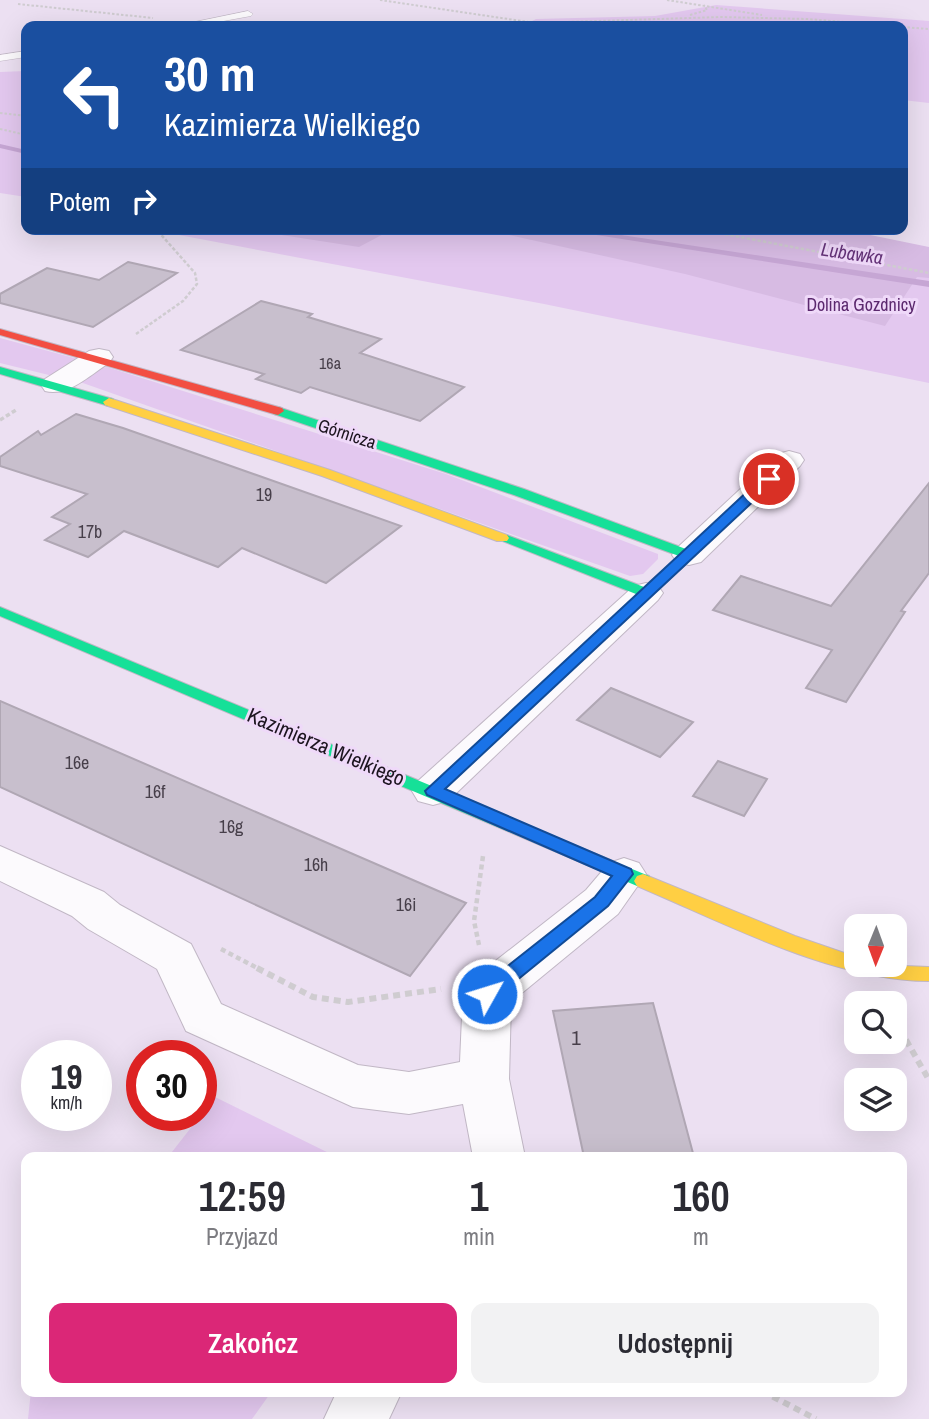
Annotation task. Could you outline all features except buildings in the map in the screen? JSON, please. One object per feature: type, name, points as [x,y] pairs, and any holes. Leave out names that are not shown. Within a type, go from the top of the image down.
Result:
[{"type":"street","name":"Górnicza","points":[[0,332],[220,392],[455,470],[689,555]]},
{"type":"street","points":[[55,385],[99,357]]},
{"type":"street","points":[[0,370],[216,434],[343,478],[646,593]]},
{"type":"street","points":[[433,791],[789,460]]},
{"type":"street","name":"Kazimierza Wielkiego","points":[[0,611],[746,925],[849,964],[902,975],[929,974]]},
{"type":"street","points":[[0,862],[88,904],[104,917],[176,957],[204,1017],[353,1086],[409,1094],[484,1079]]},
{"type":"street","points":[[498,1152],[484,1079],[487,994],[602,902],[624,874]]},
{"type":"street","points":[[354,1419],[368,1397]]},
{"type":"lane","points":[[209,21],[248,14]]},
{"type":"lane","points":[[0,58],[21,55]]},
{"type":"lane","points":[[0,66],[21,65]]},
{"type":"path","points":[[380,0],[522,21]]},
{"type":"path","points":[[667,0],[775,17]]},
{"type":"path","points":[[18,4],[166,21]]},
{"type":"path","points":[[684,17],[707,10],[704,5]]},
{"type":"path","points":[[585,21],[684,17],[775,17],[826,21]]},
{"type":"path","points":[[908,27],[929,29]]},
{"type":"path","points":[[0,113],[21,115]]},
{"type":"path","points":[[0,129],[21,134]]},
{"type":"path","points":[[99,357],[183,301],[197,284],[195,273],[161,235]]},
{"type":"path","points":[[730,235],[929,273]]},
{"type":"path","points":[[217,947],[313,997],[348,1002],[432,989],[487,994],[474,921],[484,846]]},
{"type":"path","points":[[907,1042],[929,1080]]},
{"type":"path","points":[[774,1397],[816,1419]]},
{"type":"green space","points":[[716,5],[929,21],[929,103],[908,101],[908,21],[532,21],[655,16]]},
{"type":"green space","points":[[21,71],[21,196],[0,193],[0,72]]},
{"type":"green space","name":"Dolina Gozdnicy","points":[[179,235],[814,235],[929,255],[929,383],[544,304]]},
{"type":"green space","points":[[281,235],[382,235],[359,247]]},
{"type":"green space","points":[[509,235],[870,235],[929,247],[929,278],[917,277],[885,326],[685,274]]},
{"type":"green space","points":[[0,338],[78,359],[53,376],[0,363]]},
{"type":"green space","points":[[107,367],[446,474],[658,554],[658,559],[643,574],[630,576],[80,382],[96,369]]},
{"type":"green space","points":[[217,1098],[327,1152],[172,1152],[188,1131],[217,1131]]},
{"type":"green space","points":[[30,1397],[268,1397],[252,1419],[28,1419]]},
{"type":"waterway","name":"Lubawka","points":[[0,146],[21,151]]},
{"type":"waterway","name":"Lubawka","points":[[602,235],[929,284]]},
{"type":"traffic: fast","points":[[0,370],[109,402]]},
{"type":"traffic: fast","points":[[278,411],[519,492],[689,555],[646,593],[502,538]]},
{"type":"traffic: fast","points":[[0,611],[643,881]]},
{"type":"traffic: slow","points":[[109,402],[326,473],[502,538]]},
{"type":"traffic: slow","points":[[643,881],[770,934],[840,959],[892,972],[929,974]]},
{"type":"traffic: jam","points":[[0,332],[278,411]]},
{"type":"route","points":[[487,994],[602,902],[624,874],[433,791],[769,479]]}]
